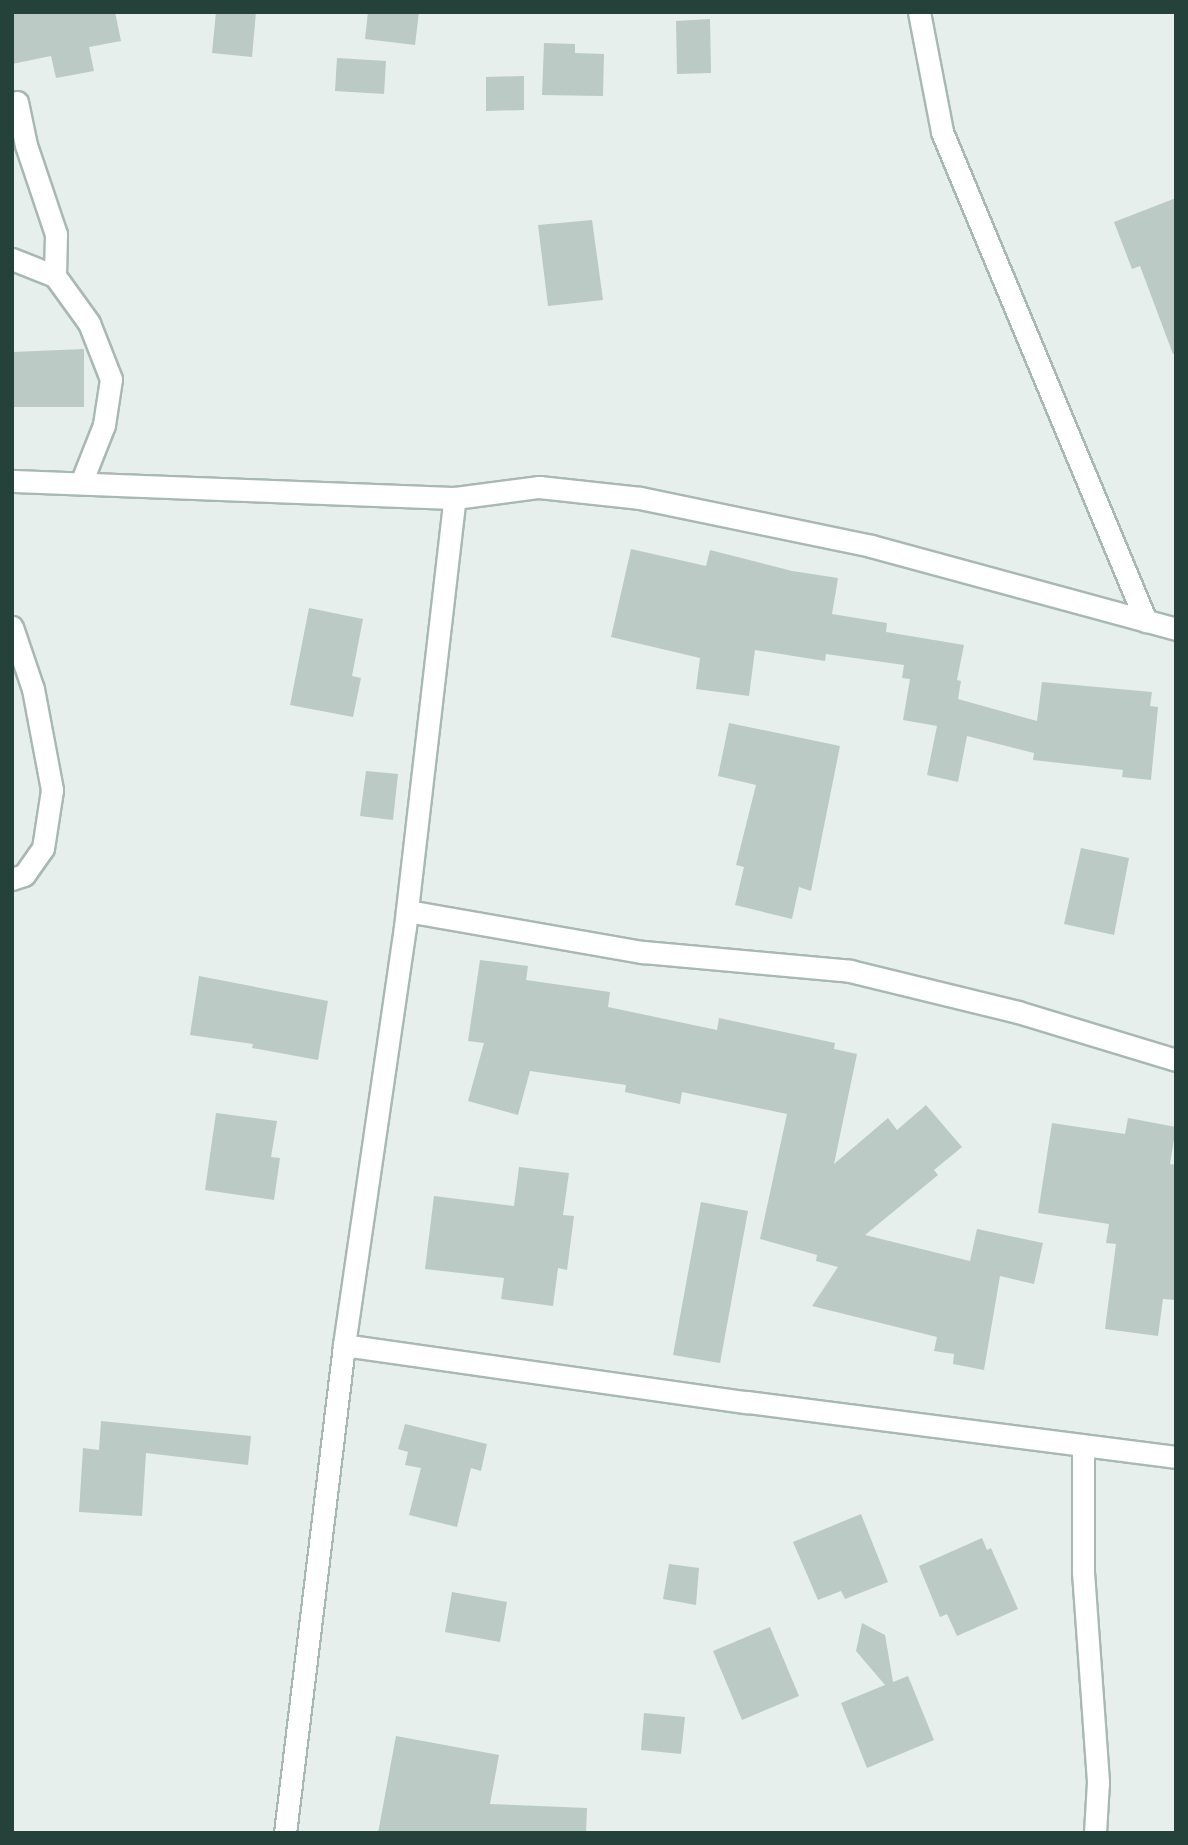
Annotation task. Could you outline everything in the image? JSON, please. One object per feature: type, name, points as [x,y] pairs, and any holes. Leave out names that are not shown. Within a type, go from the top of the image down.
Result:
[{"type":"street","points":[[919,12],[942,132],[1146,621]]},
{"type":"street","points":[[17,102],[26,145],[56,234],[55,276]]},
{"type":"street","points":[[12,259],[55,276],[89,323],[111,379],[104,425],[81,483]]},
{"type":"street","points":[[12,481],[455,498],[539,487],[640,498],[871,546],[1176,629]]},
{"type":"street","points":[[285,1833],[344,1345],[407,911],[455,498]]},
{"type":"street","points":[[12,627],[33,689],[52,790],[43,848],[24,875],[12,879]]},
{"type":"street","points":[[407,911],[643,952],[850,971],[1018,1012],[1176,1060]]},
{"type":"street","points":[[344,1345],[1176,1457]]},
{"type":"street","points":[[1083,1446],[1083,1572],[1098,1782],[1095,1833]]},
{"type":"building","points":[[12,12],[115,12],[121,41],[89,47],[94,71],[56,78],[51,56],[12,64]]},
{"type":"building","points":[[216,12],[256,12],[252,57],[212,53]]},
{"type":"building","points":[[368,12],[419,12],[415,45],[365,39]]},
{"type":"building","points":[[710,19],[711,73],[677,74],[676,21]]},
{"type":"building","points":[[544,43],[575,44],[575,53],[604,54],[603,96],[542,95]]},
{"type":"building","points":[[337,58],[386,61],[384,94],[335,91]]},
{"type":"building","points":[[524,76],[524,110],[486,111],[486,77]]},
{"type":"building","points":[[1176,198],[1176,353],[1173,354],[1140,266],[1132,269],[1114,222]]},
{"type":"building","points":[[592,220],[603,300],[548,306],[538,225]]},
{"type":"building","points":[[84,349],[84,407],[12,407],[12,352]]},
{"type":"building","points":[[631,549],[706,566],[710,550],[792,571],[838,578],[832,614],[887,623],[886,632],[964,645],[957,680],[961,681],[958,699],[1037,721],[1042,682],[1152,692],[1150,706],[1158,707],[1151,780],[1122,777],[1123,770],[1033,760],[1034,753],[967,736],[958,782],[927,775],[937,726],[903,720],[910,679],[902,678],[904,665],[826,654],[825,661],[755,650],[749,696],[696,689],[700,658],[611,637]]},
{"type":"building","points":[[309,608],[363,619],[352,676],[361,678],[353,717],[290,705]]},
{"type":"building","points":[[729,723],[840,746],[811,891],[799,887],[792,919],[735,905],[744,867],[736,865],[756,785],[718,776]]},
{"type":"building","points":[[366,771],[398,774],[393,820],[360,816]]},
{"type":"building","points":[[1081,848],[1129,858],[1114,935],[1064,924]]},
{"type":"building","points":[[480,960],[528,966],[526,980],[610,992],[608,1007],[717,1030],[719,1018],[835,1043],[834,1049],[857,1054],[834,1164],[888,1118],[897,1130],[926,1105],[962,1147],[934,1170],[938,1175],[865,1235],[970,1261],[977,1229],[1043,1243],[1034,1284],[1000,1276],[984,1370],[953,1364],[954,1354],[934,1351],[937,1337],[812,1306],[838,1267],[816,1261],[817,1255],[760,1239],[787,1114],[682,1092],[680,1104],[625,1092],[626,1085],[530,1071],[518,1115],[468,1101],[484,1043],[468,1041]]},
{"type":"building","points":[[199,976],[328,1001],[318,1060],[252,1048],[253,1044],[190,1035]]},
{"type":"building","points":[[216,1113],[277,1121],[271,1157],[280,1158],[274,1200],[205,1190]]},
{"type":"building","points":[[1128,1118],[1176,1127],[1170,1164],[1176,1165],[1176,1300],[1163,1299],[1158,1336],[1105,1329],[1116,1244],[1106,1243],[1109,1224],[1038,1213],[1052,1123],[1125,1134]]},
{"type":"building","points":[[519,1167],[569,1173],[563,1215],[574,1216],[567,1270],[558,1268],[553,1306],[501,1299],[504,1278],[425,1269],[434,1196],[514,1206]]},
{"type":"building","points":[[701,1202],[748,1211],[720,1363],[673,1355]]},
{"type":"building","points":[[101,1421],[251,1436],[248,1465],[146,1453],[142,1516],[79,1512],[83,1448],[99,1450]]},
{"type":"building","points":[[405,1424],[487,1444],[481,1471],[471,1468],[457,1527],[409,1515],[421,1468],[405,1465],[408,1452],[398,1449]]},
{"type":"building","points":[[861,1514],[888,1582],[845,1599],[841,1591],[818,1600],[793,1542]]},
{"type":"building","points":[[982,1538],[987,1550],[991,1548],[1018,1609],[957,1636],[947,1614],[940,1617],[919,1566]]},
{"type":"building","points":[[669,1564],[699,1568],[696,1605],[663,1599]]},
{"type":"building","points":[[452,1592],[507,1602],[500,1642],[445,1632]]},
{"type":"building","points":[[862,1623],[885,1635],[893,1682],[908,1676],[934,1740],[867,1768],[841,1703],[885,1685],[856,1651]]},
{"type":"building","points":[[770,1627],[799,1696],[742,1720],[713,1651]]},
{"type":"building","points":[[644,1713],[685,1717],[681,1754],[641,1750]]},
{"type":"building","points":[[396,1736],[499,1755],[490,1804],[587,1808],[586,1833],[378,1833]]}]
